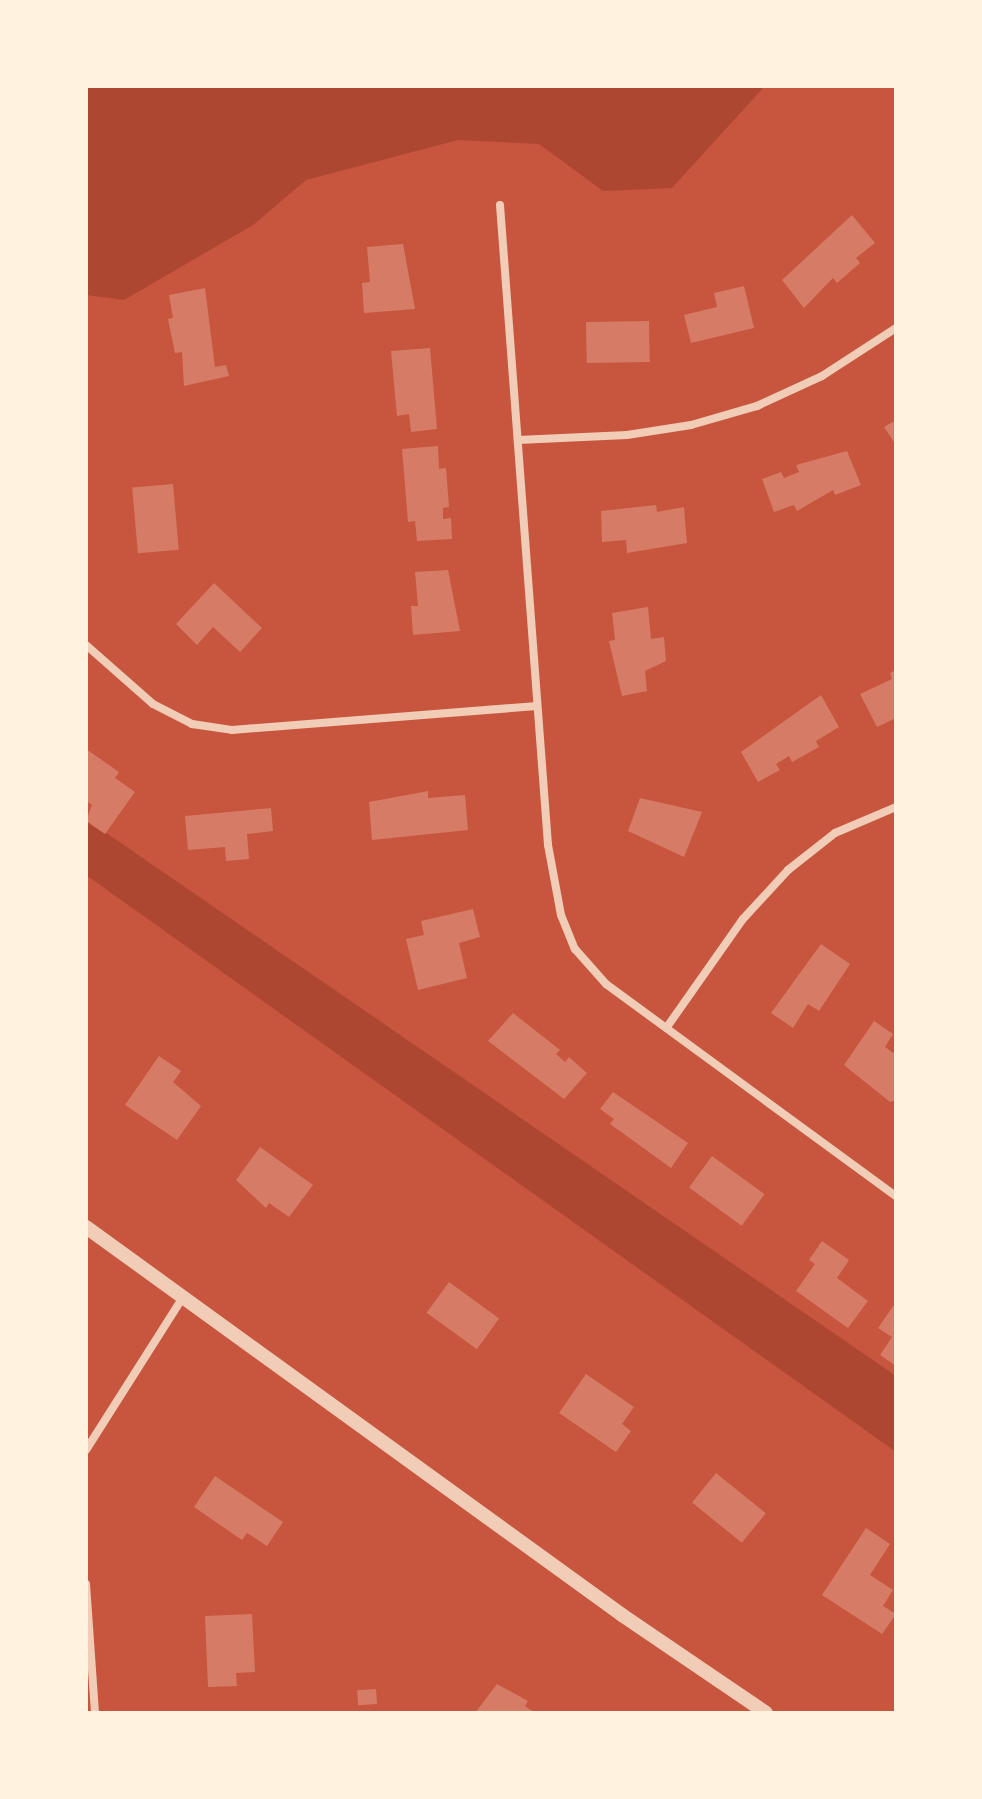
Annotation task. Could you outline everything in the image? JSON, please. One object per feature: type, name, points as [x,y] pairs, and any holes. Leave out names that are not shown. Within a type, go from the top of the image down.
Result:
[{"type":"street","points":[[500,205],[548,845],[561,915],[575,949],[606,984],[896,1196]]},
{"type":"street","points":[[518,440],[627,435],[691,425],[757,406],[822,376],[896,328]]},
{"type":"street","points":[[86,645],[153,704],[192,724],[232,730],[537,706]]},
{"type":"street","points":[[667,1027],[743,919],[788,870],[835,833],[896,807]]},
{"type":"street","points":[[86,1227],[622,1615],[766,1713]]},
{"type":"street","points":[[86,1450],[96,1426],[183,1297]]},
{"type":"street","points":[[86,1584],[95,1713]]},
{"type":"shaded area","points":[[86,86],[765,86],[672,188],[603,191],[539,144],[458,140],[306,180],[253,225],[124,300],[86,295]]},
{"type":"shaded area","points":[[86,819],[896,1376],[896,1452],[86,875]]},
{"type":"building","points":[[852,215],[875,243],[856,258],[860,263],[837,283],[833,278],[804,308],[782,280]]},
{"type":"building","points":[[403,244],[415,309],[364,313],[362,283],[370,282],[367,247]]},
{"type":"building","points":[[744,286],[754,328],[691,343],[684,315],[717,307],[714,293]]},
{"type":"building","points":[[205,288],[215,367],[226,365],[229,376],[184,386],[182,352],[175,353],[168,319],[173,318],[169,295]]},
{"type":"building","points":[[649,321],[650,362],[587,363],[586,322]]},
{"type":"building","points":[[430,348],[437,429],[411,432],[409,414],[397,416],[391,351]]},
{"type":"building","points":[[896,420],[896,445],[884,427]]},
{"type":"building","points":[[438,446],[439,469],[446,468],[449,507],[443,508],[443,519],[451,518],[452,539],[417,541],[415,521],[408,522],[402,449]]},
{"type":"building","points":[[847,451],[861,485],[835,495],[833,490],[797,511],[794,505],[774,512],[762,479],[781,472],[784,478],[799,472],[796,465]]},
{"type":"building","points":[[173,484],[179,550],[138,553],[132,488]]},
{"type":"building","points":[[656,505],[657,512],[684,507],[687,543],[627,553],[626,540],[602,542],[601,511]]},
{"type":"building","points":[[448,570],[460,631],[413,635],[411,606],[418,606],[415,572]]},
{"type":"building","points":[[214,583],[262,628],[240,652],[213,627],[197,645],[176,624]]},
{"type":"building","points":[[648,607],[651,639],[664,637],[666,661],[645,671],[647,691],[622,696],[609,641],[615,640],[612,613]]},
{"type":"building","points":[[896,670],[896,718],[877,727],[860,694],[892,679],[890,673]]},
{"type":"building","points":[[821,695],[839,727],[816,741],[819,747],[792,762],[789,756],[776,764],[780,770],[758,782],[741,752]]},
{"type":"building","points":[[86,749],[119,772],[115,778],[135,792],[105,834],[86,821],[92,805],[86,801]]},
{"type":"building","points":[[428,791],[428,798],[465,795],[468,830],[372,840],[369,802]]},
{"type":"building","points":[[640,798],[702,812],[684,857],[628,831]]},
{"type":"building","points":[[271,808],[273,831],[247,834],[249,859],[226,861],[225,847],[188,850],[185,816]]},
{"type":"building","points":[[473,909],[480,937],[459,943],[467,978],[418,990],[406,939],[424,935],[421,921]]},
{"type":"building","points":[[821,944],[850,964],[819,1011],[808,1004],[793,1028],[771,1013]]},
{"type":"building","points":[[513,1013],[560,1050],[556,1054],[565,1062],[569,1057],[587,1073],[564,1099],[488,1041]]},
{"type":"building","points":[[874,1021],[893,1034],[885,1047],[896,1055],[896,1100],[890,1102],[844,1065]]},
{"type":"building","points":[[159,1056],[181,1071],[173,1082],[201,1106],[177,1140],[125,1105]]},
{"type":"building","points":[[613,1092],[688,1143],[671,1168],[610,1124],[614,1119],[600,1109]]},
{"type":"building","points":[[260,1147],[313,1185],[289,1217],[269,1203],[266,1208],[236,1180]]},
{"type":"building","points":[[712,1156],[765,1194],[742,1226],[689,1188]]},
{"type":"building","points":[[822,1241],[849,1260],[837,1278],[868,1301],[848,1328],[796,1291],[815,1264],[809,1260]]},
{"type":"building","points":[[449,1282],[499,1318],[477,1349],[427,1313]]},
{"type":"building","points":[[896,1302],[896,1366],[880,1355],[892,1337],[878,1328]]},
{"type":"building","points":[[586,1374],[634,1407],[622,1424],[631,1431],[616,1452],[559,1413]]},
{"type":"building","points":[[716,1473],[766,1513],[742,1543],[692,1503]]},
{"type":"building","points":[[215,1476],[283,1522],[267,1546],[247,1533],[242,1540],[194,1507]]},
{"type":"building","points":[[866,1528],[890,1544],[870,1575],[893,1590],[883,1606],[896,1614],[882,1634],[822,1595]]},
{"type":"building","points":[[252,1614],[255,1672],[236,1673],[237,1686],[208,1687],[205,1616]]},
{"type":"building","points":[[497,1684],[528,1701],[525,1706],[535,1713],[475,1713]]},
{"type":"building","points":[[376,1689],[377,1704],[358,1705],[357,1690]]}]
